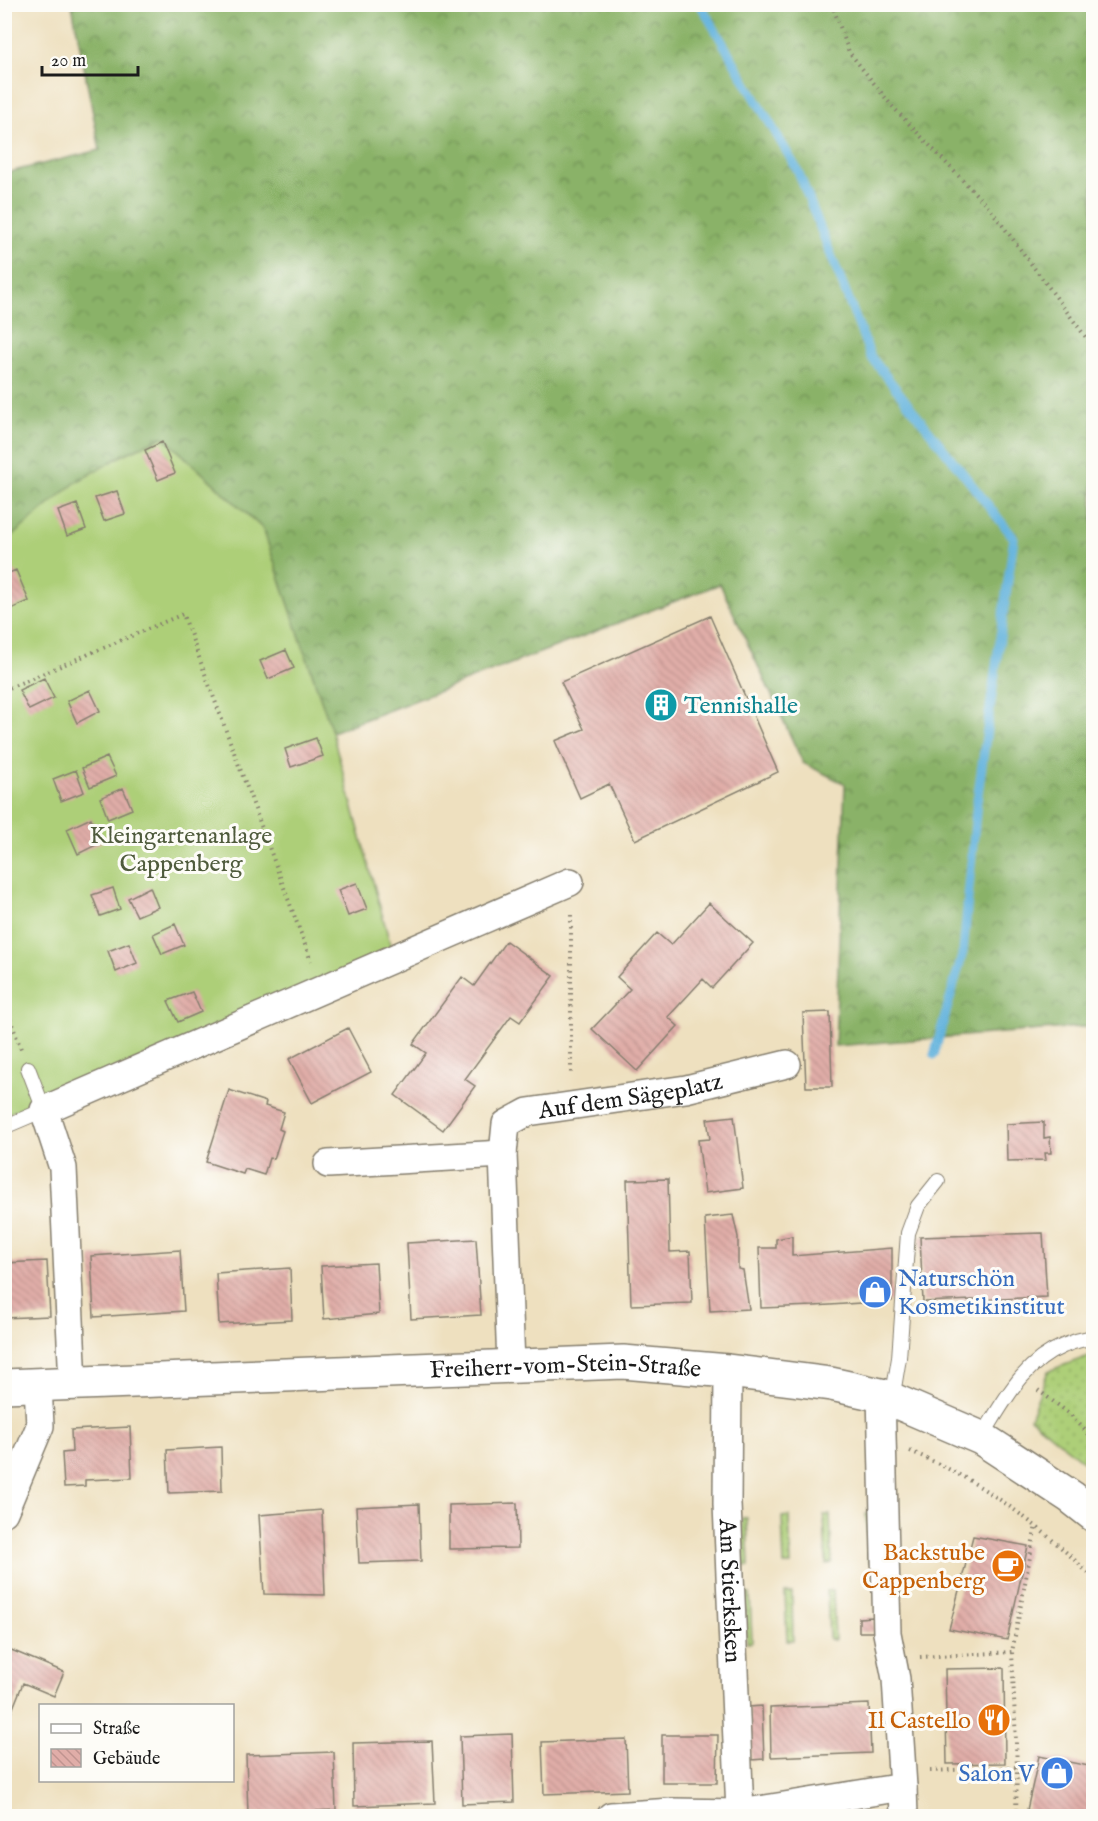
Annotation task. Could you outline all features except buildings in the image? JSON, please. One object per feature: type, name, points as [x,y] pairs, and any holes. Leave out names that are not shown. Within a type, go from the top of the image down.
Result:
[{"type":"main road","name":"Freiherr-vom-Stein-Straße","points":[[4,1386],[623,1362],[728,1371],[831,1384],[887,1398],[981,1437],[1094,1515]]},
{"type":"street","points":[[73,1384],[63,1167],[44,1110],[570,882]]},
{"type":"street","name":"Auf dem Sägeplatz","points":[[511,1365],[503,1154],[506,1124],[528,1112],[686,1089],[787,1064]]},
{"type":"street","points":[[328,1164],[503,1154]]},
{"type":"street","name":"Am Stierksken","points":[[728,1371],[727,1504],[737,1815]]},
{"type":"street","points":[[4,1512],[40,1426],[39,1385]]},
{"type":"street","points":[[887,1398],[882,1440],[887,1621],[896,1679],[904,1816]]},
{"type":"street","points":[[612,1816],[672,1812],[737,1815],[903,1780]]},
{"type":"lane","points":[[4,1127],[44,1110],[28,1068]]},
{"type":"lane","points":[[887,1398],[899,1358],[908,1233],[918,1206],[938,1181]]},
{"type":"lane","points":[[981,1437],[1020,1377],[1047,1353],[1082,1338],[1094,1338]]},
{"type":"path","points":[[832,4],[849,52],[892,106],[991,210],[1094,348]]},
{"type":"path","points":[[4,690],[183,614],[321,990]]},
{"type":"path","points":[[570,882],[571,1106]]},
{"type":"path","points":[[4,1002],[28,1068]]},
{"type":"path","points":[[1020,1377],[1070,1414],[1094,1440]]},
{"type":"path","points":[[882,1440],[943,1464],[986,1489],[1036,1526],[1094,1579]]},
{"type":"path","points":[[1016,1816],[1017,1767],[1012,1652],[1036,1526]]},
{"type":"path","points":[[892,1659],[1012,1652]]},
{"type":"path","points":[[903,1780],[1017,1767]]},
{"type":"green space","points":[[72,5],[1093,5],[1093,1026],[835,1046],[845,784],[803,763],[720,584],[332,732],[263,529],[163,437],[123,455],[75,483],[5,542],[5,173],[100,150]]},
{"type":"green space","name":"Kleingartenanlage Cappenberg","points":[[163,437],[263,529],[332,732],[393,954],[5,1115],[5,542],[75,483],[123,455]]},
{"type":"green space","points":[[1094,1356],[1093,1469],[1030,1418],[1048,1371]]},
{"type":"green space","points":[[866,1513],[872,1513],[874,1562],[868,1562]]},
{"type":"green space","points":[[824,1515],[830,1515],[832,1563],[826,1564]]},
{"type":"green space","points":[[789,1516],[791,1565],[784,1565],[782,1517]]},
{"type":"green space","points":[[742,1518],[747,1518],[749,1566],[744,1566]]},
{"type":"green space","points":[[827,1591],[833,1591],[835,1640],[829,1639]]},
{"type":"green space","points":[[785,1593],[792,1593],[793,1641],[787,1641]]},
{"type":"green space","points":[[745,1594],[750,1594],[752,1642],[747,1643]]},
{"type":"waterway","points":[[700,4],[798,171],[871,357],[1014,538],[977,801],[963,952],[934,1055]]},
{"type":"place","name":"Tennishalle","points":[[661,705]]},
{"type":"place","name":"Naturschön Kosmetikinstitut","points":[[875,1292]]},
{"type":"place","name":"Backstube Cappenberg","points":[[1008,1566]]},
{"type":"place","name":"Il Castello","points":[[994,1720]]},
{"type":"place","name":"Salon V","points":[[1057,1773]]}]
